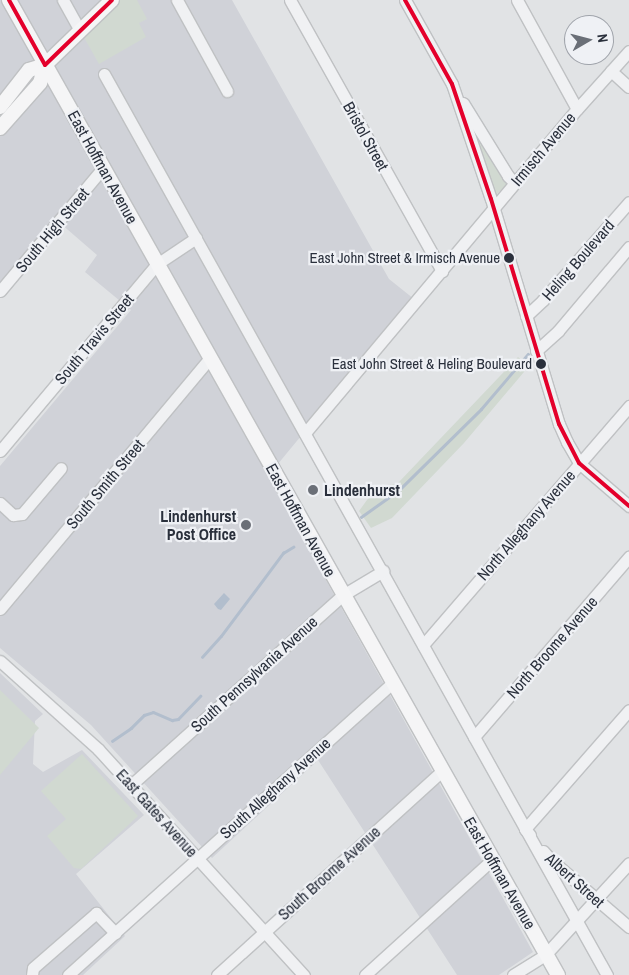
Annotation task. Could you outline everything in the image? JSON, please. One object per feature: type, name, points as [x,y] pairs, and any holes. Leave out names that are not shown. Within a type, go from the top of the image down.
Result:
[{"type":"main road","name":"East Hoffman Avenue","points":[[9,0],[558,975]]},
{"type":"main road","points":[[0,128],[40,83],[45,65],[112,0]]},
{"type":"main road","points":[[0,107],[29,70],[45,65]]},
{"type":"street","points":[[63,0],[80,31]]},
{"type":"street","points":[[177,0],[227,91]]},
{"type":"street","name":"Bristol Street","points":[[290,0],[442,271]]},
{"type":"street","points":[[405,0],[452,84],[508,176],[515,183]]},
{"type":"street","points":[[517,0],[577,109]]},
{"type":"street","name":"Irmisch Avenue","points":[[305,433],[577,109],[629,51]]},
{"type":"street","points":[[611,71],[629,87]]},
{"type":"street","points":[[104,74],[607,975]]},
{"type":"street","points":[[452,84],[493,209],[559,424],[579,463],[629,506]]},
{"type":"street","name":"South High Street","points":[[0,291],[104,168]]},
{"type":"street","name":"Heling Boulevard","points":[[526,316],[543,300],[629,202]]},
{"type":"street","name":"South Travis Street","points":[[0,451],[157,264],[196,238]]},
{"type":"street","name":"Heling Boulevard","points":[[536,351],[558,331],[629,247]]},
{"type":"street","name":"South Smith Street","points":[[0,609],[210,358]]},
{"type":"street","name":"North Alleghany Avenue","points":[[423,645],[629,406]]},
{"type":"street","points":[[0,503],[13,515],[22,514],[61,468]]},
{"type":"street","name":"North Broome Avenue","points":[[474,737],[629,557]]},
{"type":"street","name":"South Pennsylvania Avenue","points":[[131,785],[343,594],[383,571]]},
{"type":"street","name":"East Gates Avenue","points":[[0,661],[98,749],[304,975]]},
{"type":"street","name":"South Alleghany Avenue","points":[[69,975],[392,683]]},
{"type":"street","points":[[525,829],[629,710]]},
{"type":"street","name":"South Broome Avenue","points":[[217,975],[442,771]]},
{"type":"street","name":"Albert Street","points":[[525,829],[551,860],[629,927]]},
{"type":"street","points":[[365,975],[493,859]]},
{"type":"street","points":[[513,975],[546,954],[629,863]]},
{"type":"street","points":[[32,975],[33,968],[96,913],[115,934]]},
{"type":"shaded area","points":[[0,0],[232,0],[389,279],[414,299],[268,476],[533,952],[499,975],[457,975],[318,760],[212,858],[91,725],[0,648],[0,466],[131,310],[85,272],[97,255],[60,223],[0,295]]},
{"type":"shaded area","points":[[114,0],[137,0],[147,19],[139,23],[146,37],[99,64],[81,32]]},
{"type":"shaded area","points":[[472,128],[508,183],[494,197]]},
{"type":"shaded area","points":[[518,357],[529,366],[464,443],[392,518],[371,528],[359,511],[367,500],[378,488],[398,483]]},
{"type":"shaded area","points":[[0,673],[43,714],[35,721],[33,764],[43,772],[82,750],[144,815],[76,874],[125,936],[83,975],[0,975]]},
{"type":"shaded area","points":[[0,690],[39,728],[0,775]]},
{"type":"shaded area","points":[[82,754],[138,816],[81,869],[74,868],[47,836],[66,819],[41,791]]},
{"type":"water","points":[[224,593],[230,599],[221,610],[214,604]]},
{"type":"waterway","points":[[361,517],[399,490],[481,409],[528,354]]},
{"type":"waterway","points":[[202,657],[221,636],[283,553],[293,547]]},
{"type":"waterway","points":[[112,741],[131,728],[144,715],[153,712],[172,720],[178,719],[200,696]]},
{"type":"transit line","points":[[9,0],[45,65]]},
{"type":"transit line","points":[[45,65],[112,0]]},
{"type":"transit line","points":[[405,0],[452,84],[491,199],[559,424],[579,463],[629,506]]},
{"type":"place","name":"East John Street & Irmisch Avenue","points":[[509,258]]},
{"type":"place","name":"East John Street & Heling Boulevard","points":[[541,364]]},
{"type":"place","name":"Lindenhurst","points":[[313,490]]},
{"type":"place","name":"Lindenhurst Post Office","points":[[246,525]]}]
